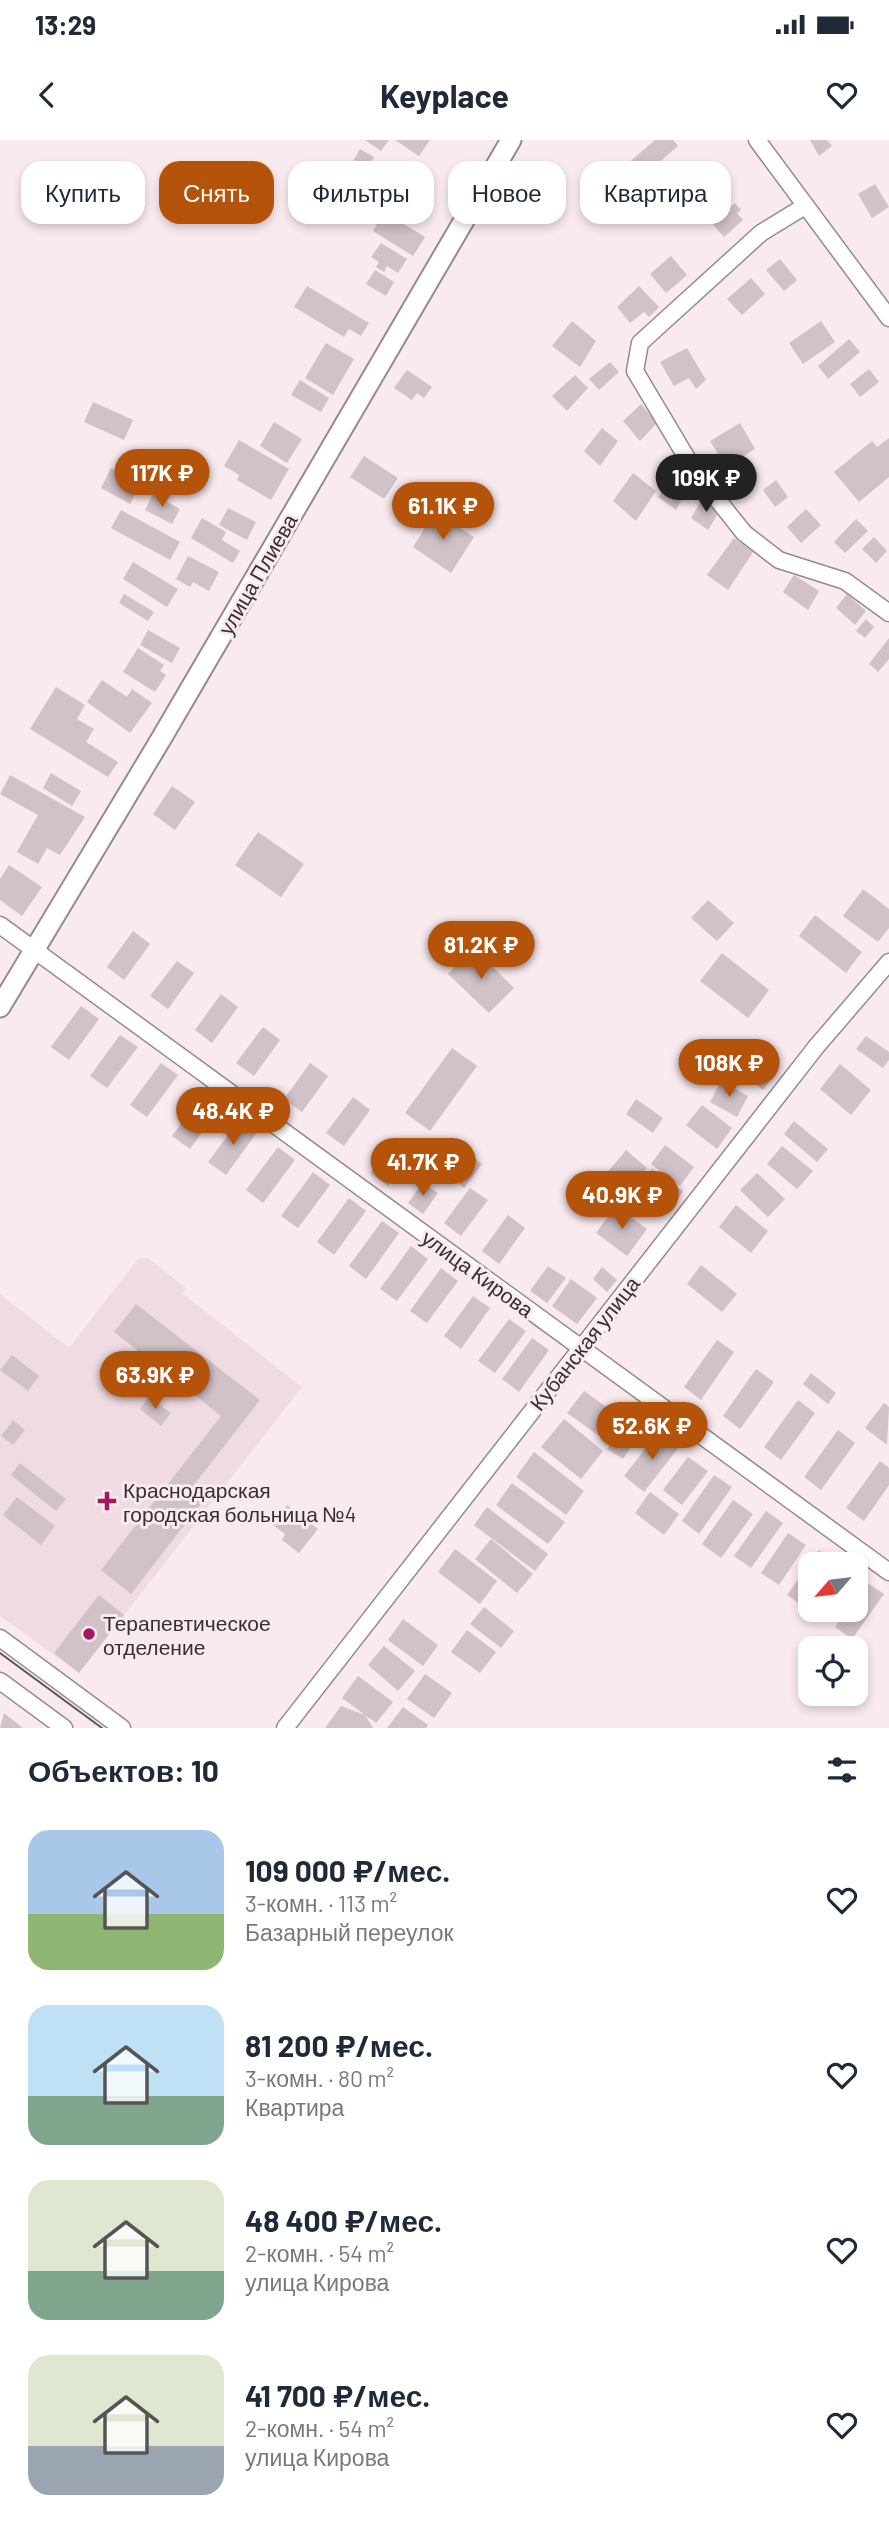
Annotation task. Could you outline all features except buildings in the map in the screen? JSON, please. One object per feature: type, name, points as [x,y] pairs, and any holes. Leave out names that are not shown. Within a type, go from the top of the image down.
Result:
[{"type":"street","name":"улица Плиева","points":[[0,1007],[161,739],[511,140]]},
{"type":"street","points":[[757,140],[889,318]]},
{"type":"street","points":[[804,206],[761,233],[640,343],[635,371],[694,470],[744,533],[779,560],[845,581],[889,613]]},
{"type":"street","name":"улица Кирова","points":[[0,925],[889,1572]]},
{"type":"street","name":"Кубанская улица","points":[[285,1728],[816,1047],[889,962]]},
{"type":"street","points":[[0,1638],[122,1728]]},
{"type":"street","points":[[0,1681],[64,1728]]},
{"type":"shaded area","name":"Краснодарская городская больница №4","points":[[148,1258],[186,1288],[182,1293],[302,1387],[79,1673],[0,1616],[0,1294],[69,1348],[138,1259]]},
{"type":"tram line","points":[[0,1653],[102,1728]]},
{"type":"place","name":"Краснодарская городская больница №4","points":[[107,1501]]},
{"type":"place","name":"Терапевтическое отделение","points":[[89,1634]]}]
